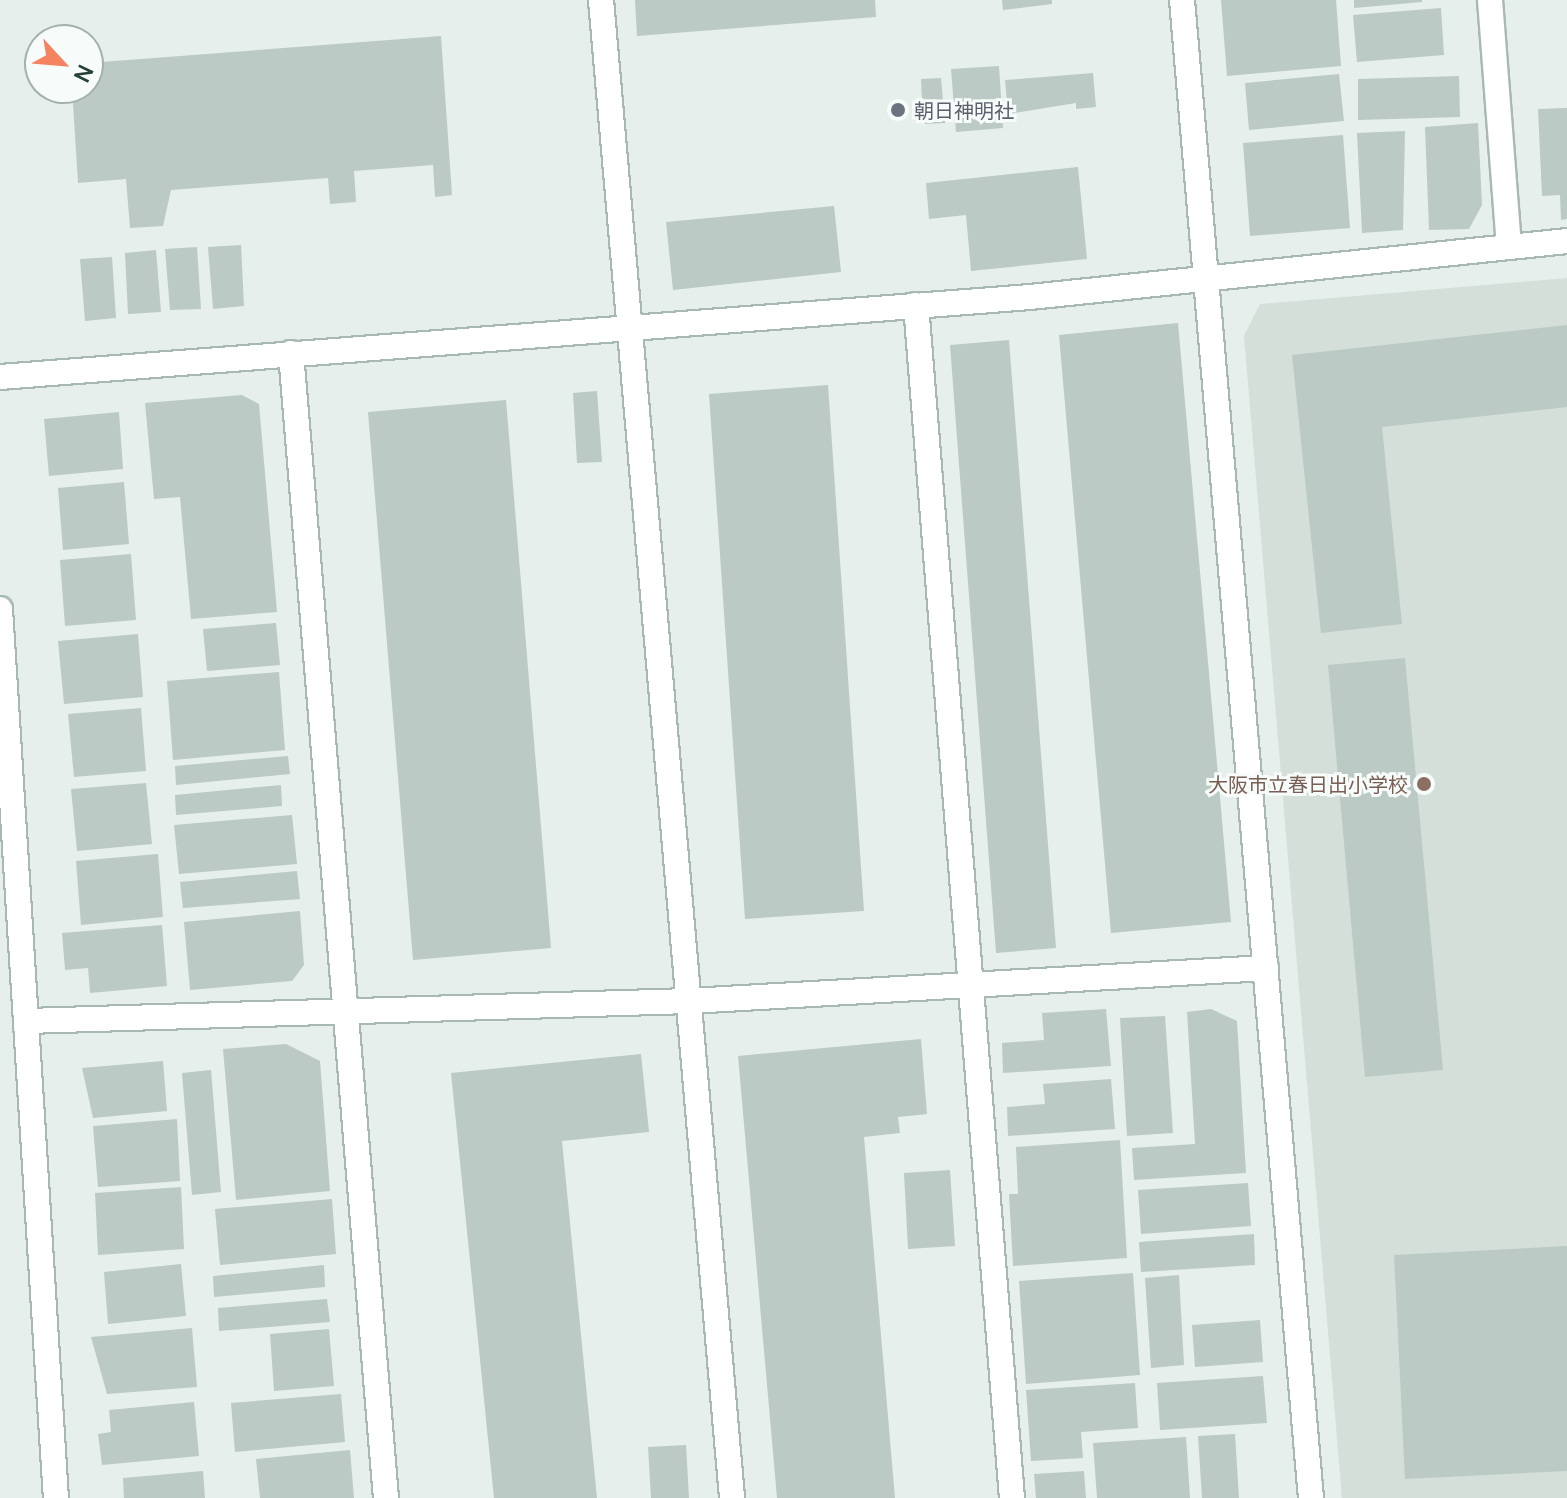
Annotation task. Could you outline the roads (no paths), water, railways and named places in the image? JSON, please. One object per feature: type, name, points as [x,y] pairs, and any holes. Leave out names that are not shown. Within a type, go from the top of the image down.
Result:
[{"type":"street","points":[[601,0],[732,1498]]},
{"type":"street","points":[[1182,0],[1210,278],[1311,1498]]},
{"type":"street","points":[[1490,0],[1509,245]]},
{"type":"street","points":[[0,377],[916,305],[1567,241]]},
{"type":"street","points":[[916,305],[967,982],[1012,1498]]},
{"type":"street","points":[[291,353],[349,1013],[386,1498]]},
{"type":"street","points":[[0,609],[56,1498]]},
{"type":"street","points":[[27,1021],[690,1001],[967,982],[1266,968]]},
{"type":"place","name":"朝日神明社","points":[[898,110]]},
{"type":"place","name":"大阪市立春日出小学校","points":[[1424,784]]}]
